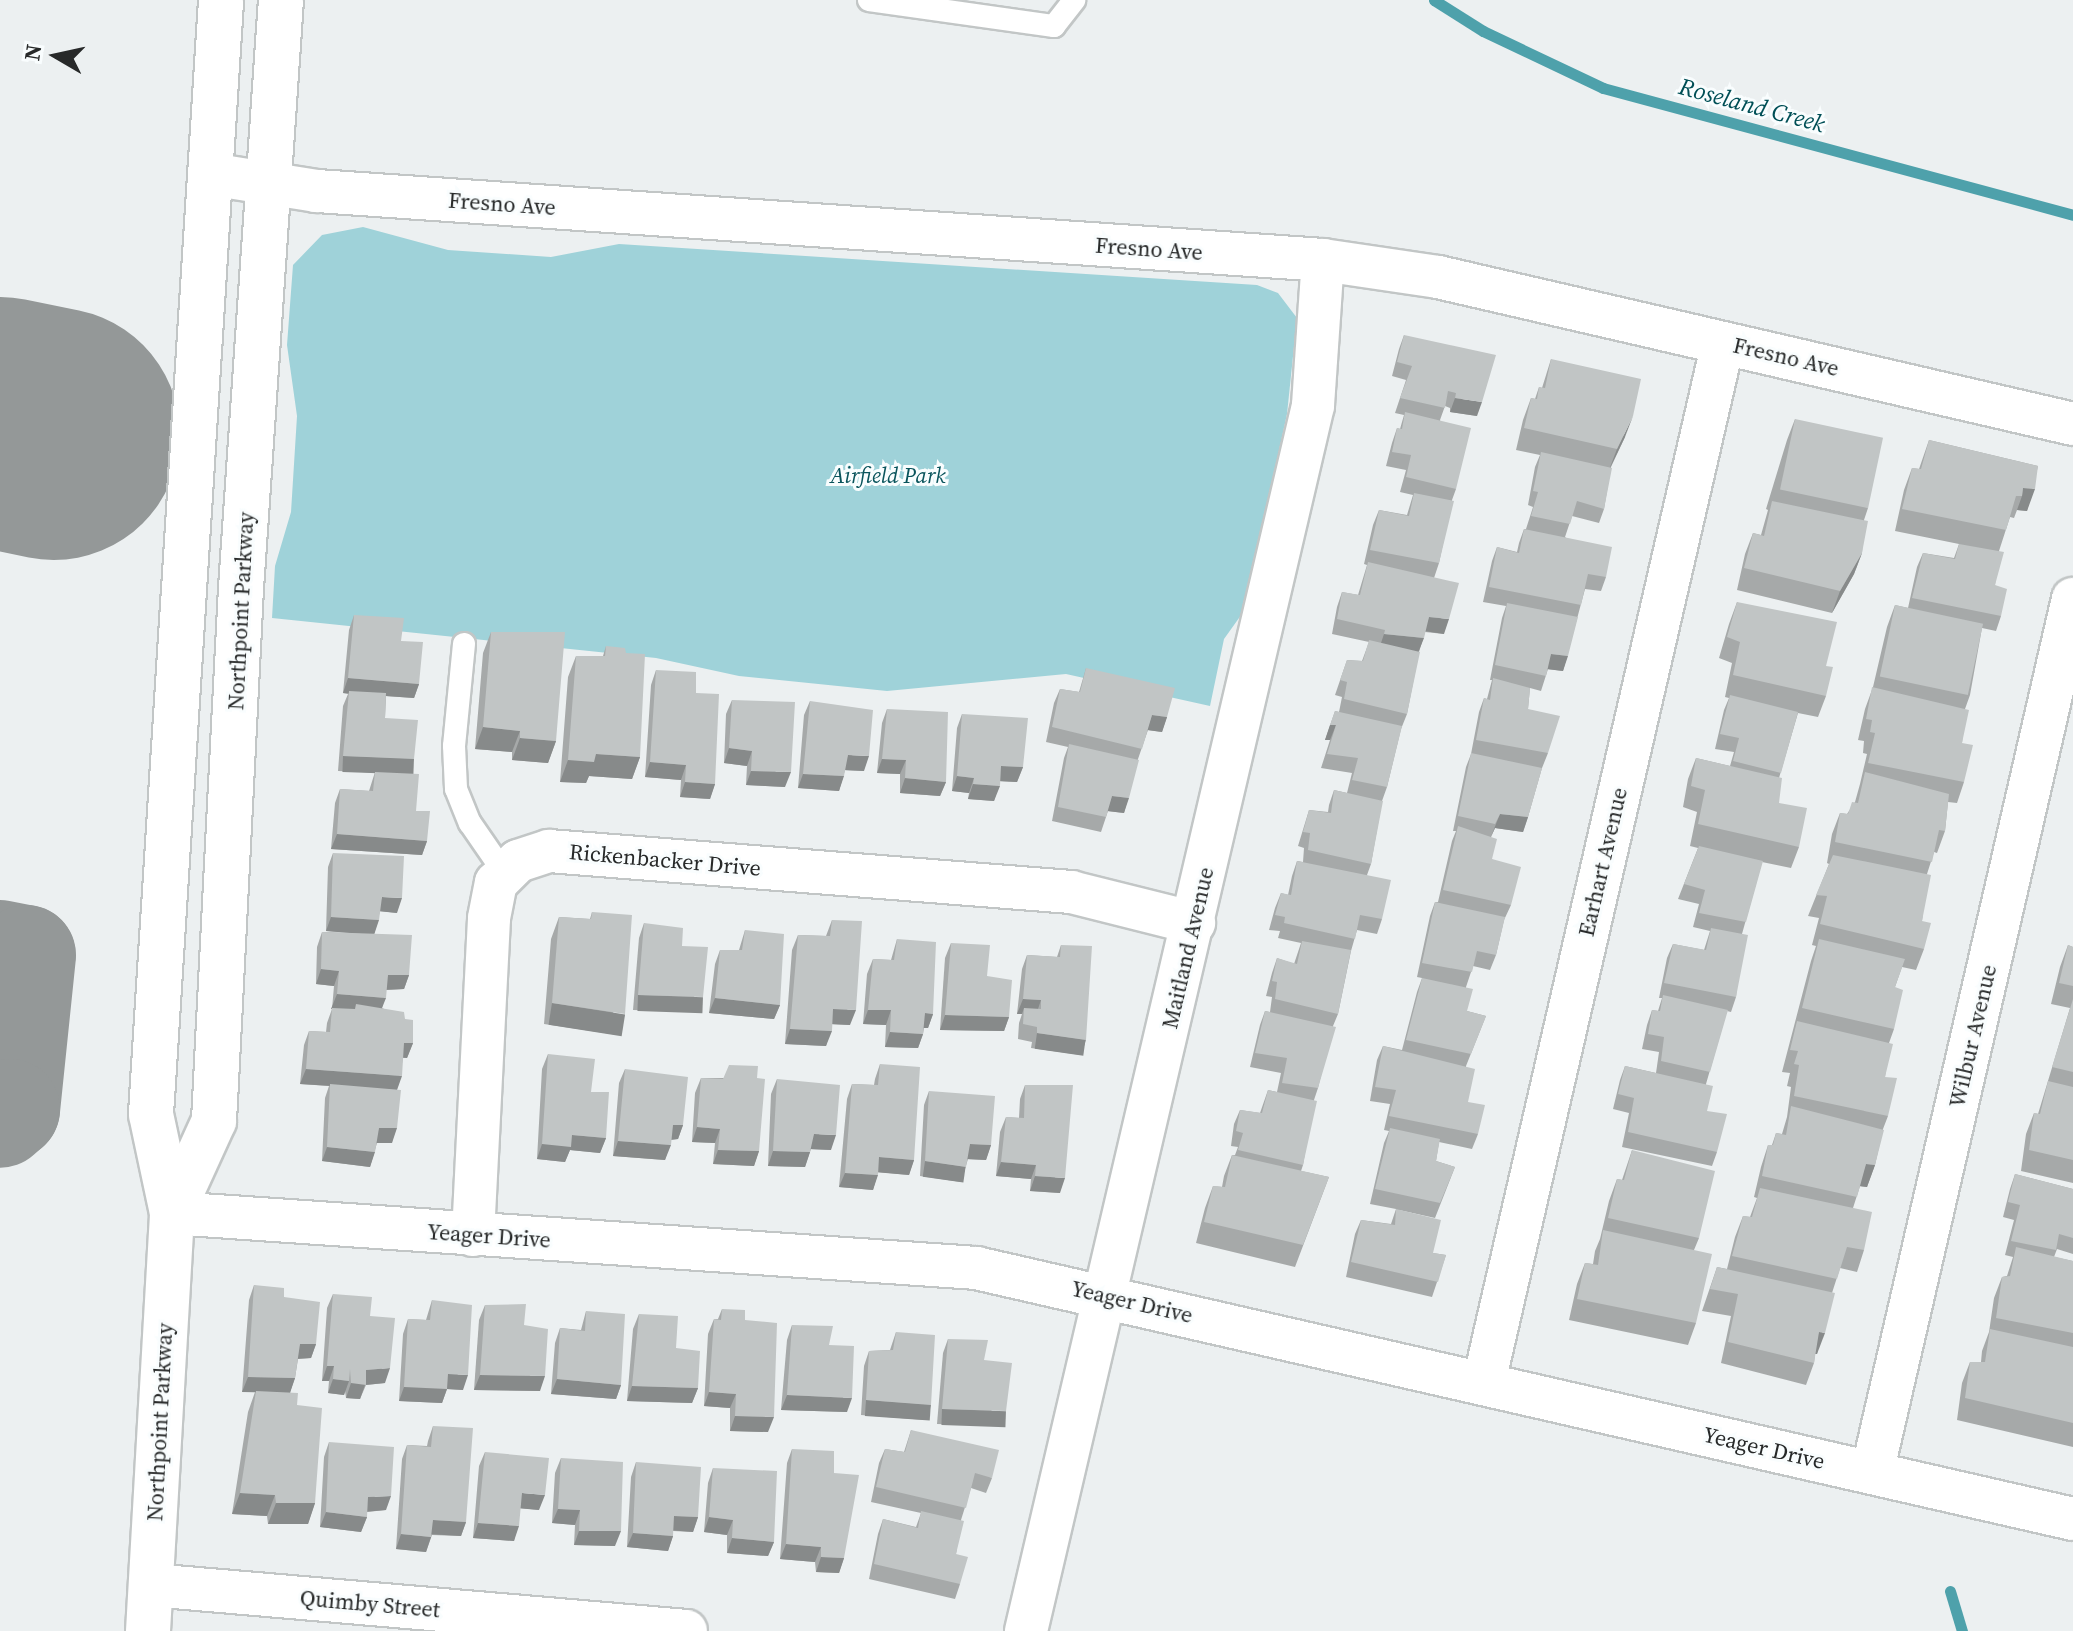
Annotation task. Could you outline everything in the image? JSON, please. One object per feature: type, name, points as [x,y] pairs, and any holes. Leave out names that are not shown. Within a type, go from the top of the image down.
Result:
[{"type":"street","name":"Northpoint Parkway","points":[[148,1631],[172,1213],[151,1114],[221,0]]},
{"type":"street","name":"Northpoint Parkway","points":[[172,1213],[214,1121],[241,588],[281,0]]},
{"type":"street","name":"Fresno Ave","points":[[210,174],[269,187],[1323,260],[1438,277],[2073,424]]},
{"type":"street","name":"Maitland Avenue","points":[[1026,1631],[1108,1295],[1313,405],[1323,260]]},
{"type":"street","name":"Earhart Avenue","points":[[1484,1382],[1723,343]]},
{"type":"street","name":"Wilbur Avenue","points":[[1872,1473],[2073,599]]},
{"type":"street","name":"Rickenbacker Drive","points":[[505,874],[518,861],[549,851],[1071,892],[1194,923]]},
{"type":"street","points":[[473,1235],[489,918],[496,883],[505,874]]},
{"type":"street","name":"Yeager Drive","points":[[172,1213],[976,1268],[1108,1295],[2073,1519]]},
{"type":"street","name":"Quimby Street","points":[[151,1585],[686,1631]]},
{"type":"lane","points":[[869,0],[1054,26],[1074,0]]},
{"type":"lane","points":[[464,644],[454,780],[470,823],[505,874]]},
{"type":"green space","name":"Airfield Park","points":[[363,227],[448,250],[551,257],[619,244],[1257,285],[1278,293],[1297,318],[1287,414],[1244,611],[1224,639],[1210,706],[1066,674],[887,691],[739,676],[656,658],[272,618],[275,566],[291,512],[297,416],[287,345],[293,265],[322,235]]},
{"type":"building","points":[[1404,335],[1496,355],[1482,402],[1455,398],[1456,393],[1448,391],[1445,408],[1400,398],[1412,366],[1397,362]]},
{"type":"building","points":[[1551,359],[1641,379],[1633,416],[1617,449],[1524,428],[1531,398],[1537,399],[1539,387],[1545,388]]},
{"type":"building","points":[[1405,412],[1471,428],[1456,489],[1406,477],[1411,455],[1392,452],[1397,428],[1402,429]]},
{"type":"building","points":[[1795,419],[1883,438],[1868,508],[1780,489]]},
{"type":"building","points":[[1929,440],[2038,466],[2035,489],[2023,488],[2022,496],[2016,496],[2006,530],[1902,509],[1912,468],[1921,469]]},
{"type":"building","points":[[1541,452],[1612,468],[1604,509],[1577,501],[1570,524],[1531,516],[1538,492],[1533,491]]},
{"type":"building","points":[[1414,493],[1454,501],[1439,563],[1370,550],[1379,510],[1409,516]]},
{"type":"building","points":[[1772,501],[1868,521],[1862,553],[1840,591],[1744,568],[1753,533],[1764,536]]},
{"type":"building","points":[[1524,529],[1612,547],[1606,577],[1588,574],[1581,605],[1489,587],[1497,547],[1519,553]]},
{"type":"building","points":[[1959,544],[2004,552],[1995,585],[2007,589],[2001,616],[1912,598],[1923,553],[1955,559]]},
{"type":"building","points":[[1368,562],[1459,583],[1449,619],[1429,617],[1424,638],[1384,634],[1385,630],[1337,619],[1342,592],[1360,595]]},
{"type":"building","points":[[1737,602],[1837,622],[1826,666],[1833,667],[1826,696],[1733,675],[1740,642],[1727,637]]},
{"type":"building","points":[[1507,603],[1578,617],[1568,656],[1551,654],[1546,676],[1495,665]]},
{"type":"building","points":[[1895,605],[1983,624],[1968,695],[1880,676]]},
{"type":"building","points":[[354,615],[404,618],[401,641],[423,642],[419,684],[348,678]]},
{"type":"building","points":[[491,632],[565,632],[556,741],[520,738],[520,731],[483,727]]},
{"type":"building","points":[[1369,640],[1420,652],[1407,714],[1344,699],[1347,682],[1340,680],[1347,660],[1363,661]]},
{"type":"building","points":[[606,646],[625,648],[626,653],[645,654],[640,757],[596,754],[594,762],[568,760],[576,656],[605,656]]},
{"type":"building","points":[[1086,668],[1175,688],[1167,717],[1152,715],[1142,749],[1052,727],[1060,689],[1080,692]]},
{"type":"building","points":[[656,670],[696,672],[696,693],[719,694],[715,784],[685,782],[686,765],[650,762]]},
{"type":"building","points":[[1493,678],[1530,688],[1528,709],[1560,716],[1548,753],[1476,740],[1484,698],[1490,700]]},
{"type":"building","points":[[1872,687],[1969,710],[1962,743],[1973,745],[1964,782],[1868,763],[1875,733],[1870,732],[1872,720],[1866,719]]},
{"type":"building","points":[[349,691],[386,693],[385,718],[418,720],[414,759],[343,756]]},
{"type":"building","points":[[1730,695],[1798,712],[1781,773],[1733,761],[1739,738],[1720,734]]},
{"type":"building","points":[[732,700],[795,702],[791,772],[751,771],[752,751],[729,748]]},
{"type":"building","points":[[810,701],[873,710],[869,756],[848,755],[844,776],[803,774]]},
{"type":"building","points":[[887,709],[948,712],[946,782],[905,778],[906,760],[882,759]]},
{"type":"building","points":[[1335,711],[1402,726],[1387,787],[1352,780],[1358,758],[1327,754],[1336,725],[1330,725]]},
{"type":"building","points":[[962,714],[1028,718],[1023,767],[1001,766],[1000,786],[973,784],[974,778],[957,776]]},
{"type":"building","points":[[1069,744],[1139,760],[1129,798],[1112,796],[1106,817],[1058,807]]},
{"type":"building","points":[[1471,753],[1542,768],[1528,817],[1500,814],[1495,824],[1458,816]]},
{"type":"building","points":[[1696,758],[1782,778],[1779,803],[1807,808],[1799,847],[1698,824],[1705,790],[1691,786]]},
{"type":"building","points":[[375,772],[419,774],[416,811],[430,811],[427,841],[337,834],[340,789],[373,791]]},
{"type":"building","points":[[1865,772],[1949,794],[1945,831],[1939,830],[1932,862],[1835,842],[1840,813],[1848,814],[1852,802],[1858,803]]},
{"type":"building","points":[[1334,790],[1383,801],[1371,864],[1308,850],[1310,833],[1303,832],[1309,810],[1331,813]]},
{"type":"building","points":[[1458,826],[1497,839],[1492,859],[1521,867],[1511,905],[1443,890]]},
{"type":"building","points":[[1699,846],[1763,861],[1746,922],[1699,913],[1705,890],[1684,884]]},
{"type":"building","points":[[333,853],[404,856],[402,898],[382,897],[379,920],[331,917]]},
{"type":"building","points":[[1833,855],[1931,875],[1922,921],[1931,923],[1924,949],[1820,924],[1827,896],[1816,895]]},
{"type":"building","points":[[1297,861],[1391,880],[1382,919],[1360,915],[1355,939],[1284,923],[1285,917],[1275,915],[1281,893],[1291,895]]},
{"type":"building","points":[[1435,902],[1505,917],[1496,955],[1477,951],[1472,972],[1422,963]]},
{"type":"building","points":[[592,912],[632,915],[625,1014],[552,1003],[559,917],[591,919]]},
{"type":"building","points":[[832,920],[862,921],[856,1010],[833,1009],[832,1031],[790,1029],[798,935],[830,936]]},
{"type":"building","points":[[644,923],[683,928],[682,946],[708,947],[703,997],[638,995]]},
{"type":"building","points":[[1711,928],[1748,935],[1736,997],[1664,983],[1673,944],[1706,950]]},
{"type":"building","points":[[745,930],[784,934],[780,1005],[715,998],[720,950],[742,950]]},
{"type":"building","points":[[322,932],[412,935],[409,975],[388,975],[386,998],[337,994],[339,971],[321,969]]},
{"type":"building","points":[[897,939],[936,942],[933,1014],[925,1013],[923,1034],[890,1032],[891,1010],[868,1010],[873,959],[894,960]]},
{"type":"building","points":[[1819,939],[1905,959],[1895,987],[1903,990],[1894,1029],[1802,1008]]},
{"type":"building","points":[[1302,941],[1351,950],[1338,1014],[1275,999],[1277,982],[1272,981],[1277,958],[1297,964]]},
{"type":"building","points":[[951,943],[990,945],[987,976],[1012,980],[1009,1017],[945,1015]]},
{"type":"building","points":[[1061,945],[1092,946],[1086,1040],[1037,1033],[1037,1027],[1023,1024],[1024,1008],[1041,1009],[1041,1000],[1023,999],[1027,955],[1060,957]]},
{"type":"building","points":[[2068,945],[2073,947],[2073,986],[2059,983]]},
{"type":"building","points":[[1422,978],[1473,989],[1467,1011],[1486,1016],[1471,1054],[1406,1040]]},
{"type":"building","points":[[1663,995],[1728,1010],[1710,1072],[1661,1061],[1664,1037],[1648,1034],[1652,1010],[1660,1011]]},
{"type":"building","points":[[2073,999],[2073,1072],[2052,1067]]},
{"type":"building","points":[[356,1004],[404,1012],[405,1019],[413,1020],[413,1043],[404,1043],[402,1076],[306,1069],[309,1031],[330,1032],[332,1008],[355,1009]]},
{"type":"building","points":[[1265,1011],[1336,1027],[1318,1088],[1282,1083],[1287,1058],[1255,1053]]},
{"type":"building","points":[[1797,1021],[1893,1044],[1885,1077],[1897,1078],[1888,1116],[1794,1096],[1799,1065],[1794,1064],[1798,1051],[1790,1050]]},
{"type":"building","points":[[1383,1046],[1475,1069],[1468,1102],[1485,1105],[1478,1134],[1389,1116],[1396,1090],[1375,1087]]},
{"type":"building","points":[[548,1054],[595,1059],[591,1092],[609,1092],[606,1138],[572,1135],[571,1147],[542,1144]]},
{"type":"building","points":[[880,1064],[920,1067],[914,1160],[879,1157],[878,1175],[845,1173],[852,1084],[878,1085]]},
{"type":"building","points":[[729,1065],[758,1066],[757,1078],[765,1079],[759,1151],[718,1150],[720,1129],[697,1127],[701,1078],[723,1079]]},
{"type":"building","points":[[1625,1066],[1713,1086],[1707,1111],[1727,1114],[1717,1152],[1628,1132],[1634,1098],[1618,1094]]},
{"type":"building","points":[[625,1069],[688,1077],[683,1125],[673,1125],[671,1145],[618,1141]]},
{"type":"building","points":[[777,1079],[840,1085],[836,1135],[814,1134],[810,1152],[773,1151]]},
{"type":"building","points":[[2048,1081],[2073,1087],[2073,1160],[2029,1150],[2034,1113],[2040,1114]]},
{"type":"building","points":[[330,1084],[401,1090],[397,1128],[379,1128],[375,1152],[327,1147]]},
{"type":"building","points":[[1025,1085],[1073,1085],[1065,1178],[1035,1176],[1036,1165],[1001,1162],[1006,1117],[1024,1118]]},
{"type":"building","points":[[1268,1090],[1317,1101],[1303,1165],[1238,1150],[1243,1133],[1236,1131],[1240,1110],[1262,1113]]},
{"type":"building","points":[[929,1091],[995,1096],[991,1145],[970,1144],[966,1167],[925,1161]]},
{"type":"building","points":[[1791,1106],[1884,1130],[1875,1165],[1866,1164],[1857,1197],[1762,1176],[1768,1145],[1773,1145],[1776,1133],[1786,1135]]},
{"type":"building","points":[[1390,1128],[1440,1139],[1436,1161],[1455,1167],[1440,1203],[1375,1189]]},
{"type":"building","points":[[1632,1150],[1715,1171],[1699,1238],[1608,1218],[1617,1179],[1624,1180]]},
{"type":"building","points":[[1232,1155],[1329,1177],[1303,1245],[1204,1222],[1213,1186],[1225,1187]]},
{"type":"building","points":[[2015,1174],[2073,1189],[2073,1238],[2059,1234],[2056,1250],[2011,1241],[2020,1205],[2008,1202]]},
{"type":"building","points":[[1760,1188],[1872,1212],[1864,1250],[1847,1247],[1837,1279],[1732,1256],[1743,1216],[1752,1217]]},
{"type":"building","points":[[1396,1209],[1441,1220],[1433,1253],[1446,1255],[1438,1282],[1351,1262],[1361,1220],[1395,1225]]},
{"type":"building","points":[[1603,1230],[1712,1254],[1696,1323],[1577,1299],[1585,1263],[1598,1265]]},
{"type":"building","points":[[2016,1247],[2073,1261],[2073,1333],[1996,1318],[2002,1277],[2010,1276]]},
{"type":"building","points":[[1717,1267],[1835,1293],[1825,1333],[1819,1332],[1814,1363],[1728,1342],[1738,1294],[1710,1289]]},
{"type":"building","points":[[254,1285],[284,1288],[284,1297],[320,1302],[316,1344],[300,1344],[295,1378],[248,1377]]},
{"type":"building","points":[[333,1294],[372,1297],[370,1316],[395,1318],[390,1368],[366,1370],[366,1385],[351,1383],[350,1369],[349,1381],[333,1379],[334,1366],[327,1366]]},
{"type":"building","points":[[432,1300],[472,1305],[468,1375],[448,1374],[447,1389],[404,1387],[408,1319],[430,1320]]},
{"type":"building","points":[[526,1304],[524,1325],[548,1329],[545,1376],[480,1375],[485,1305]]},
{"type":"building","points":[[722,1309],[745,1310],[745,1320],[777,1323],[774,1417],[735,1416],[736,1394],[709,1392],[714,1319],[721,1320]]},
{"type":"building","points":[[586,1311],[625,1314],[621,1385],[557,1379],[560,1328],[585,1331]]},
{"type":"building","points":[[639,1314],[678,1316],[676,1348],[700,1351],[698,1388],[632,1386]]},
{"type":"building","points":[[792,1325],[833,1326],[829,1345],[854,1346],[852,1398],[787,1395]]},
{"type":"building","points":[[1990,1329],[2073,1347],[2073,1423],[1965,1398],[1970,1362],[1985,1362]]},
{"type":"building","points":[[896,1332],[935,1335],[931,1405],[866,1400],[869,1351],[893,1350]]},
{"type":"building","points":[[948,1339],[988,1340],[984,1360],[1012,1363],[1006,1411],[942,1409]]},
{"type":"building","points":[[256,1391],[298,1393],[297,1405],[322,1408],[315,1503],[276,1503],[275,1495],[240,1493]]},
{"type":"building","points":[[433,1426],[473,1428],[466,1522],[433,1520],[431,1537],[401,1534],[407,1445],[431,1447]]},
{"type":"building","points":[[911,1430],[999,1450],[992,1478],[975,1473],[966,1508],[876,1487],[885,1449],[905,1452]]},
{"type":"building","points":[[329,1442],[394,1447],[391,1496],[368,1497],[367,1517],[326,1512]]},
{"type":"building","points":[[792,1449],[834,1451],[834,1473],[859,1475],[844,1558],[821,1557],[821,1547],[786,1544]]},
{"type":"building","points":[[485,1452],[549,1458],[545,1495],[522,1493],[519,1526],[478,1523]]},
{"type":"building","points":[[561,1458],[623,1462],[621,1531],[579,1531],[580,1510],[558,1509]]},
{"type":"building","points":[[636,1462],[701,1467],[698,1517],[674,1516],[673,1536],[633,1533]]},
{"type":"building","points":[[713,1468],[777,1471],[774,1542],[732,1538],[733,1520],[709,1517]]},
{"type":"building","points":[[921,1511],[964,1521],[956,1554],[968,1557],[960,1584],[874,1564],[883,1519],[918,1528]]},
{"type":"waterway","name":"Roseland Creek","points":[[1434,0],[1483,31],[1603,88],[2073,215]]},
{"type":"waterway","points":[[1950,1591],[1962,1631]]},
{"type":"taxiway","points":[[0,950],[26,955],[10,1109],[0,1118]]},
{"type":"runway","points":[[0,423],[54,434]]}]
